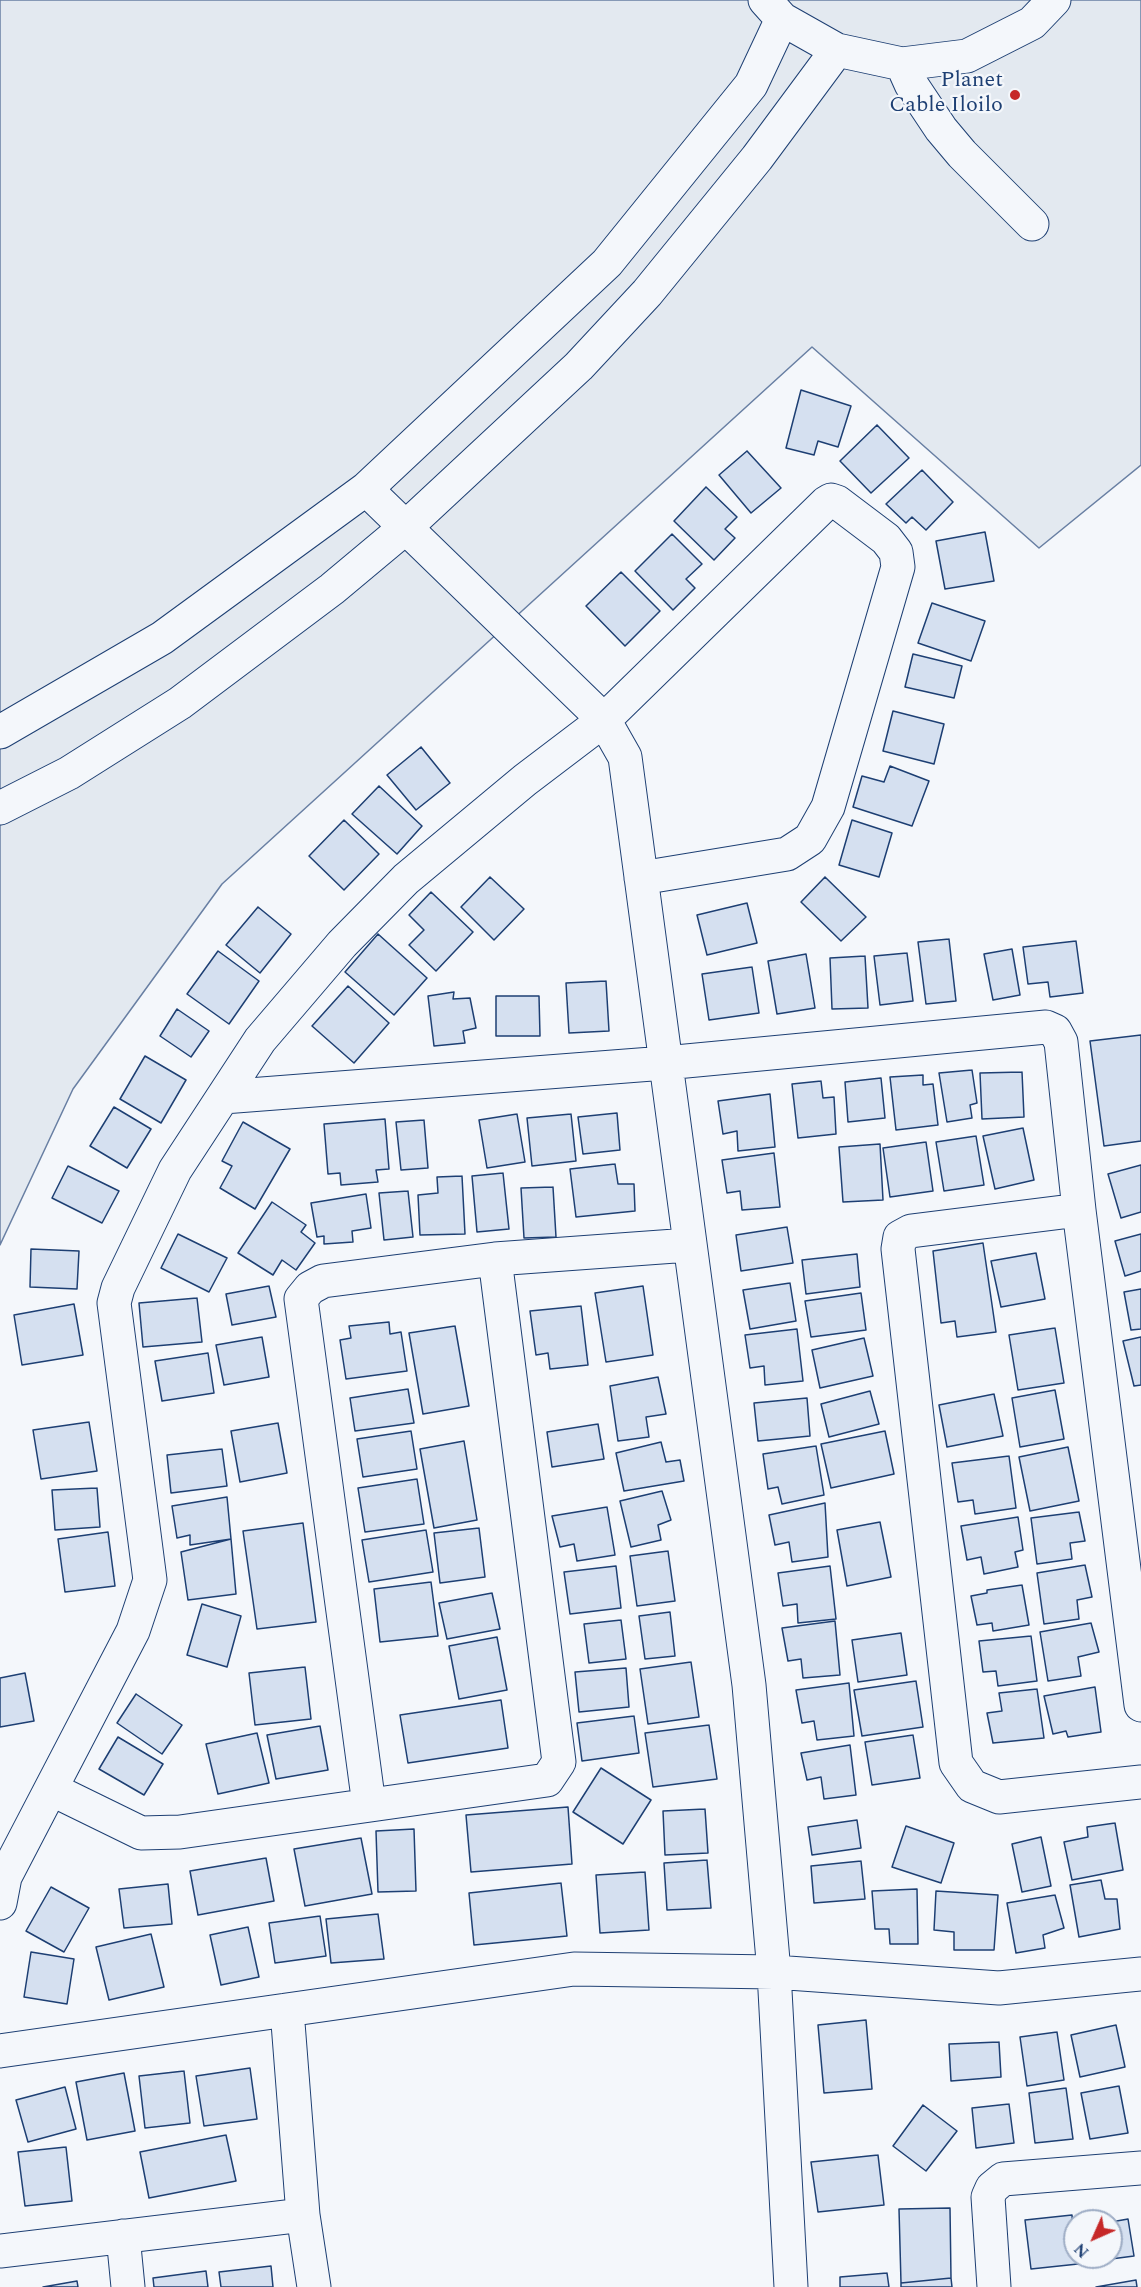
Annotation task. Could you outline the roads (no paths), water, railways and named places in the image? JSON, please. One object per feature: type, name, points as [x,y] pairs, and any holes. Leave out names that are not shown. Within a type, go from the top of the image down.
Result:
[{"type":"street","points":[[0,732],[162,638],[366,489],[607,263],[751,85],[773,9],[837,50],[902,64],[967,56],[1032,23],[1054,0]]},
{"type":"street","points":[[0,808],[69,773],[180,703],[332,590],[405,528],[579,366],[647,293],[757,158],[837,50]]},
{"type":"street","points":[[902,64],[911,84],[941,129],[962,154],[1032,224]]},
{"type":"street","points":[[366,489],[604,720],[624,757],[749,1685],[774,1972],[791,2287]]},
{"type":"street","points":[[0,1904],[5,1877],[133,1631],[150,1580],[114,1303],[118,1288],[175,1170],[260,1040],[342,944],[406,879],[525,780],[604,720],[826,503],[837,502],[886,539],[896,552],[898,567],[828,807],[810,839],[787,854],[641,878]]},
{"type":"street","points":[[223,1097],[665,1063],[1046,1027],[1055,1032],[1061,1042],[1079,1210],[1141,1705]]},
{"type":"street","points":[[1079,1210],[911,1231],[900,1237],[898,1249],[956,1763],[972,1786],[999,1797],[1141,1782]]},
{"type":"street","points":[[369,1805],[302,1299],[310,1288],[323,1281],[495,1259],[689,1245]]},
{"type":"street","points":[[51,1789],[141,1833],[180,1832],[547,1780],[559,1762],[495,1259]]},
{"type":"street","points":[[0,2051],[574,1969],[774,1972],[999,1988],[1141,1974]]},
{"type":"street","points":[[287,2010],[303,2215],[314,2287]]},
{"type":"street","points":[[994,2287],[988,2197],[992,2188],[998,2183],[1003,2179],[1141,2168]]},
{"type":"street","points":[[0,2251],[303,2215]]},
{"type":"street","points":[[123,2235],[128,2287]]},
{"type":"place","name":"Planet Cable Iloilo","points":[[1015,95]]}]
